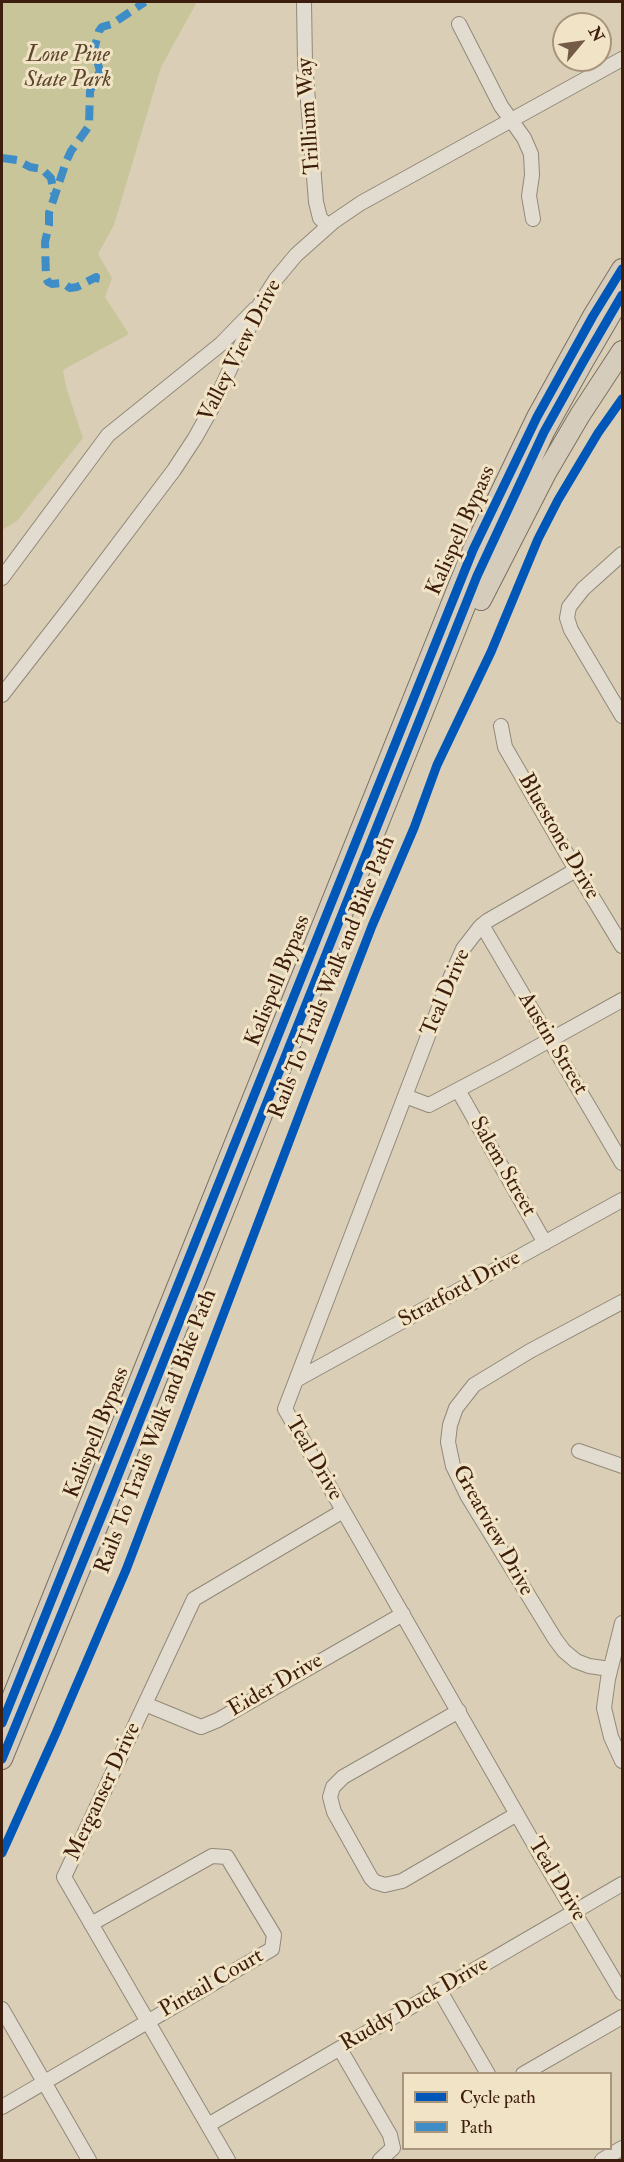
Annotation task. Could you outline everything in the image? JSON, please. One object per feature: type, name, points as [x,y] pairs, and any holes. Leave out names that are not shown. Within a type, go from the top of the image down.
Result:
[{"type":"highway","name":"Kalispell Bypass","points":[[2,1723],[470,560],[507,476],[537,417],[622,269]]},
{"type":"highway","name":"Kalispell Bypass","points":[[2,1759],[477,576],[521,480],[564,396],[622,295]]},
{"type":"highway","points":[[434,684],[465,630],[546,473],[580,415],[622,351]]},
{"type":"street","name":"Trillium Way","points":[[304,2],[305,63],[316,202],[320,218],[328,226]]},
{"type":"street","points":[[459,24],[510,121],[524,138],[531,154],[532,175],[529,196],[533,219]]},
{"type":"street","name":"Valley View Drive","points":[[2,695],[86,587],[190,446],[213,406],[260,304],[286,267],[328,226],[371,197],[622,59]]},
{"type":"street","points":[[2,578],[108,435],[221,344],[260,304]]},
{"type":"street","points":[[622,554],[583,589],[569,607],[567,618],[571,630],[622,716]]},
{"type":"street","points":[[609,693],[622,686]]},
{"type":"street","name":"Bluestone Drive","points":[[501,726],[505,747],[622,946]]},
{"type":"street","name":"Teal Drive","points":[[576,870],[482,925],[463,949],[285,1409],[622,1994]]},
{"type":"street","name":"Austin Street","points":[[482,925],[622,1163]]},
{"type":"street","points":[[405,1096],[429,1105],[622,1000]]},
{"type":"street","name":"Salem Street","points":[[458,1090],[545,1243]]},
{"type":"street","name":"Stratford Drive","points":[[296,1380],[622,1200]]},
{"type":"street","name":"Greatview Drive","points":[[610,1669],[589,1666],[576,1660],[564,1651],[555,1639],[467,1495],[453,1466],[448,1442],[450,1425],[456,1407],[474,1385],[530,1351],[622,1302]]},
{"type":"street","points":[[579,1451],[622,1466]]},
{"type":"street","name":"Merganser Drive","points":[[228,2160],[64,1877],[194,1599],[343,1511]]},
{"type":"street","name":"Eider Drive","points":[[145,1704],[201,1727],[218,1720],[403,1614]]},
{"type":"street","points":[[622,1623],[605,1698],[605,1718],[610,1737],[622,1761]]},
{"type":"street","points":[[459,1711],[343,1777],[333,1787],[330,1797],[334,1812],[371,1878],[384,1885],[402,1881],[518,1814]]},
{"type":"street","name":"Pintail Court","points":[[92,1924],[212,1856],[227,1857],[274,1935],[272,1949],[147,2021]]},
{"type":"street","name":"Ruddy Duck Drive","points":[[208,2125],[622,1884]]},
{"type":"street","points":[[440,1991],[487,2072]]},
{"type":"street","points":[[2,2009],[89,2160]]},
{"type":"street","points":[[525,2072],[622,2017]]},
{"type":"street","points":[[2,2107],[147,2021]]},
{"type":"street","points":[[340,2049],[390,2135],[393,2148],[380,2160]]},
{"type":"street","points":[[602,2160],[622,2148]]},
{"type":"green space","name":"Lone Pine State Park","points":[[2,2],[197,2],[161,67],[114,225],[98,254],[112,278],[105,297],[129,334],[63,370],[66,387],[83,438],[17,521],[2,530]]},
{"type":"marked path","points":[[95,282],[96,277],[77,287],[70,288],[63,283],[48,282],[45,242],[49,213],[71,151],[89,126],[90,91],[100,71],[94,50],[99,31],[145,2]]},
{"type":"marked path","points":[[2,158],[17,160],[30,167],[42,169],[51,178],[54,194]]},
{"type":"cycle path","points":[[2,1723],[473,550],[537,417],[622,269]]},
{"type":"cycle path","name":"Rails To Trails Walk and Bike Path","points":[[2,1759],[107,1503],[477,576],[544,432],[622,295]]},
{"type":"cycle path","name":"Rails To Trails Walk and Bike Path","points":[[2,1853],[126,1570],[372,926],[414,828],[437,765],[491,652],[538,539],[558,500],[598,433],[622,399]]}]
